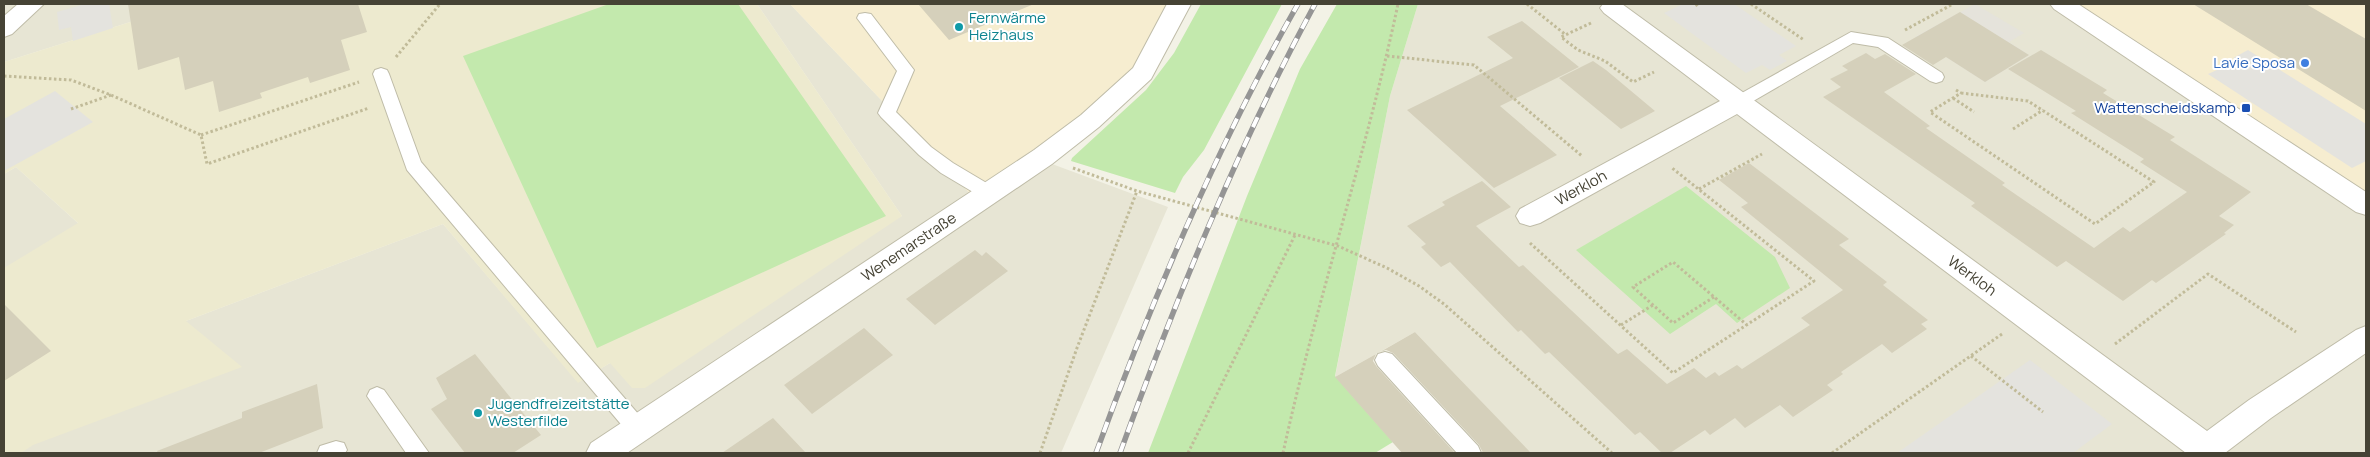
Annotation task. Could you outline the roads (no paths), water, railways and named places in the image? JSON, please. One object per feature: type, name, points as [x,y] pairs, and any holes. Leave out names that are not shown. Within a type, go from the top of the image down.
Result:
[{"type":"street","points":[[4,29],[32,4]]},
{"type":"street","name":"Wenemarstraße","points":[[602,453],[1043,157],[1090,121],[1142,73],[1169,25],[1178,4]]},
{"type":"street","points":[[2062,4],[2366,205]]},
{"type":"street","name":"Werkloh","points":[[1603,14],[1737,102],[2204,451]]},
{"type":"street","name":"Werkloh","points":[[1530,216],[1737,102]]},
{"type":"street","points":[[2204,451],[2260,409],[2366,338]]},
{"type":"lane","points":[[865,18],[906,70],[887,113],[925,151],[947,168],[989,193]]},
{"type":"lane","points":[[1737,102],[1851,37],[1882,42],[1936,77]]},
{"type":"lane","points":[[381,74],[413,165],[638,429]]},
{"type":"lane","points":[[1384,360],[1470,453]]},
{"type":"lane","points":[[377,396],[418,453]]},
{"type":"railway","points":[[1096,453],[1163,281],[1213,168],[1240,112],[1298,4]]},
{"type":"railway","points":[[1120,453],[1163,338],[1209,225],[1260,113],[1315,4]]},
{"type":"place","name":"Fernwärme Heizhaus","points":[[959,27]]},
{"type":"place","name":"Lavie Sposa","points":[[2305,63]]},
{"type":"place","name":"Wattenscheidskamp","points":[[2246,108]]},
{"type":"place","name":"Jugendfreizeitstätte Westerfilde","points":[[478,413]]}]
